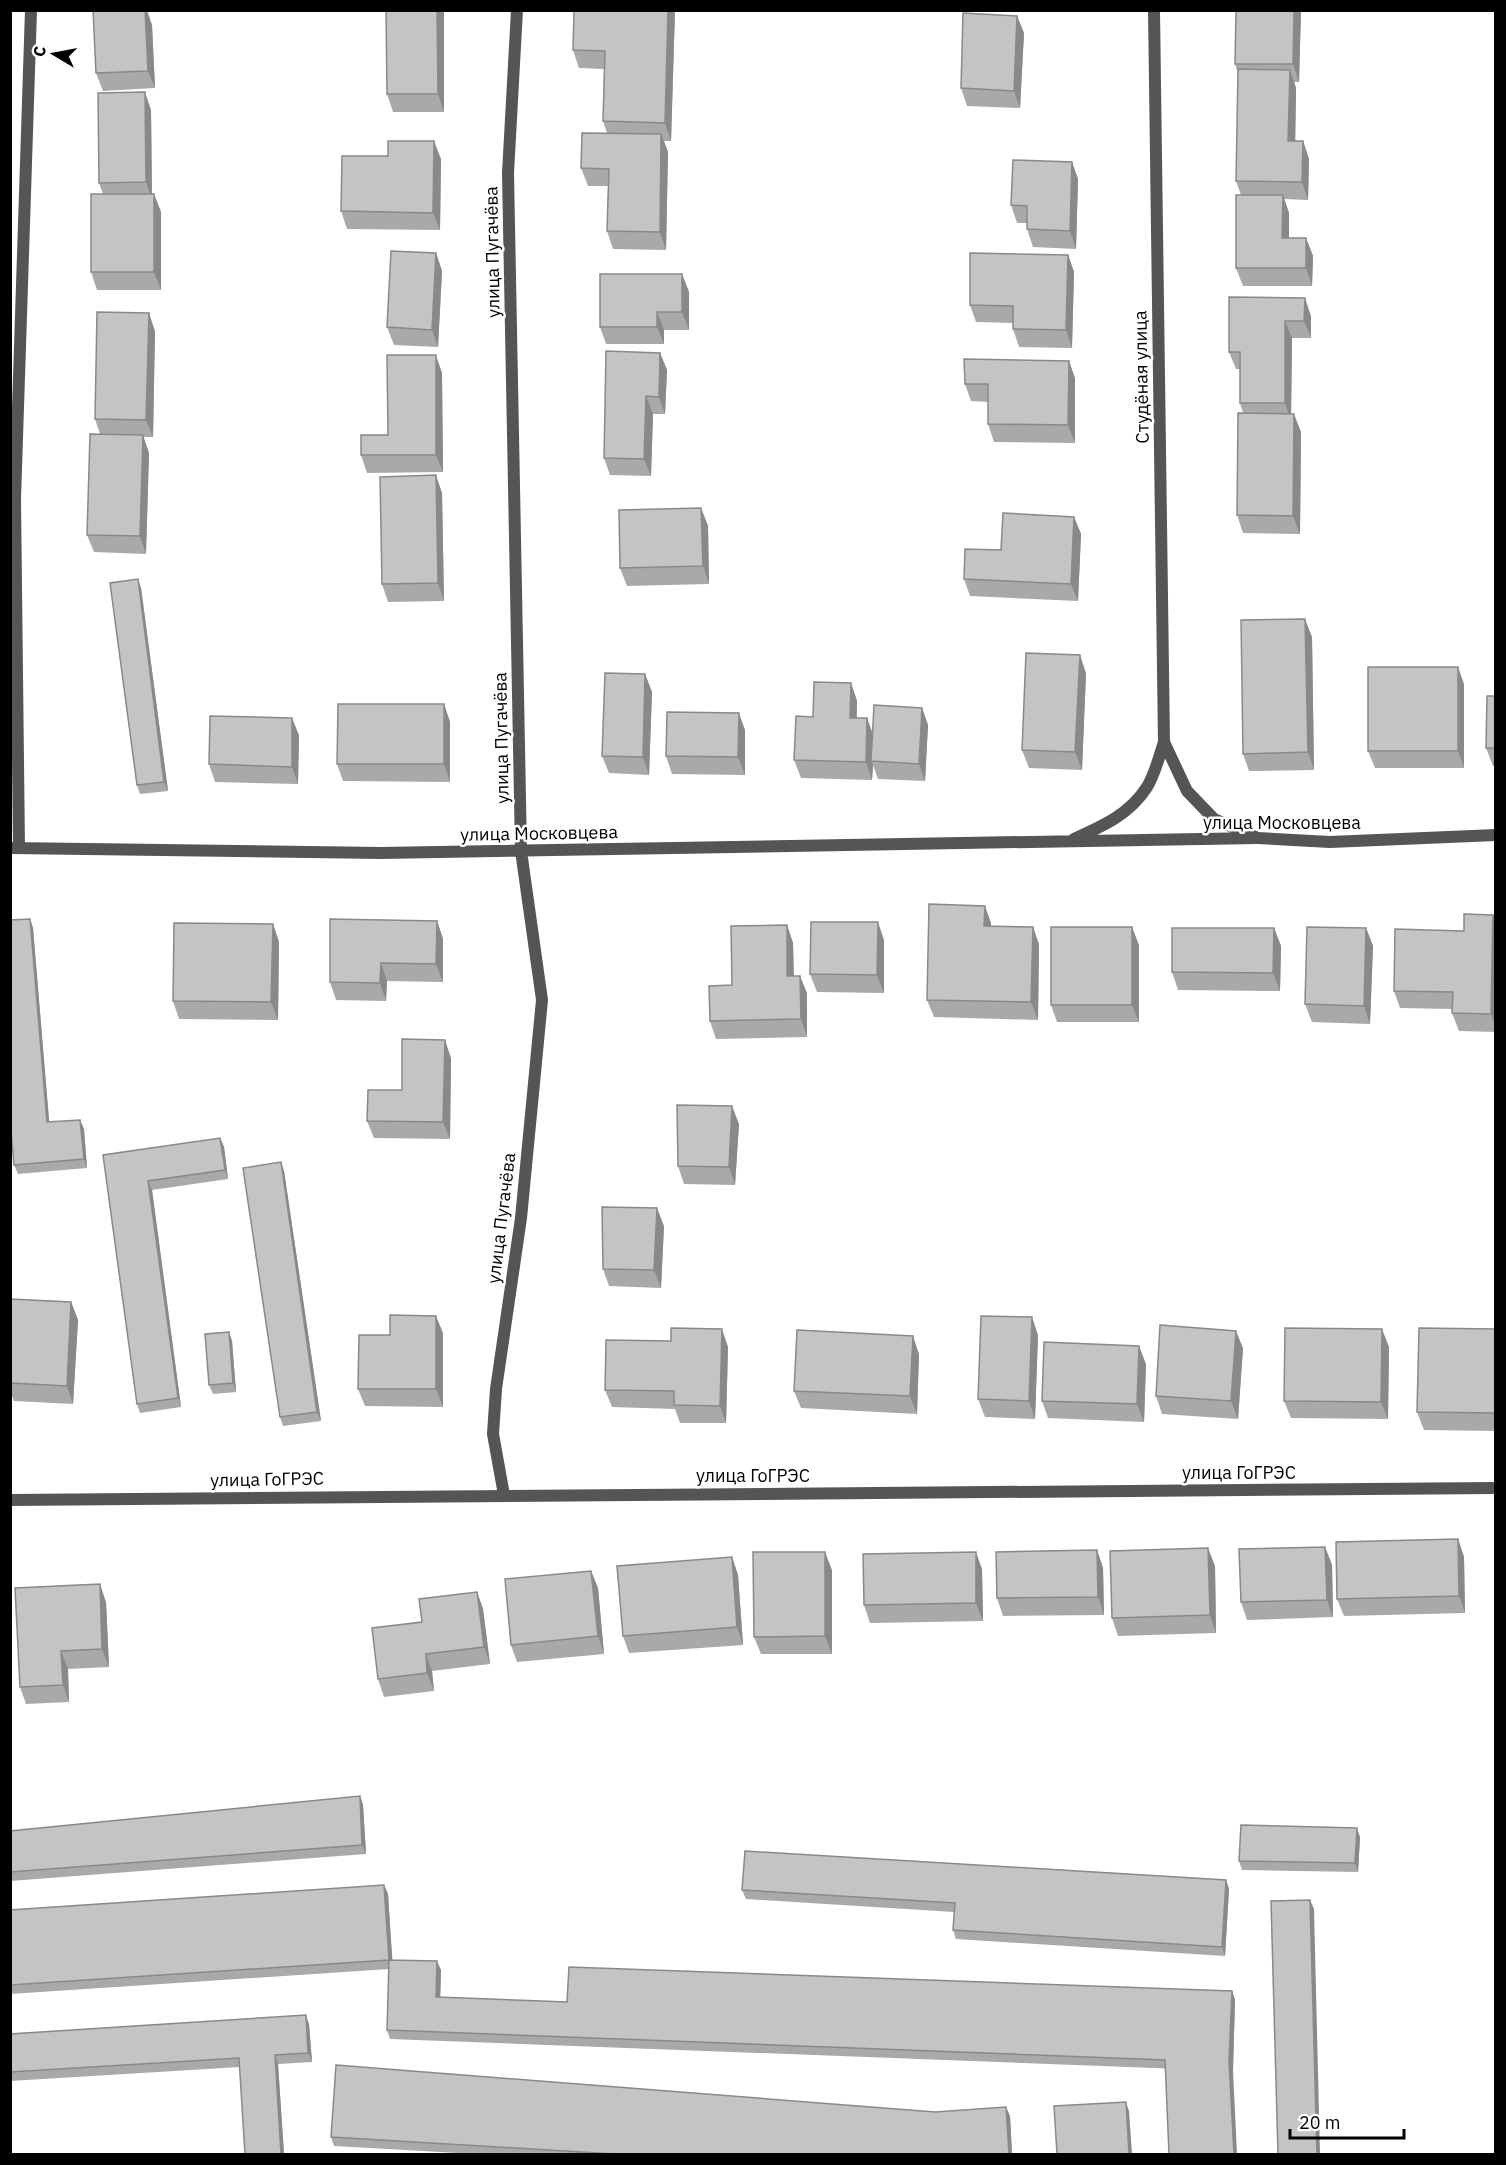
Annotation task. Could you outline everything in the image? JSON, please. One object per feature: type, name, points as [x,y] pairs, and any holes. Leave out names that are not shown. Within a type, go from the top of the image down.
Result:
[{"type":"street","points":[[15,848],[13,496],[31,10]]},
{"type":"street","name":"улица Пугачёва","points":[[504,1495],[493,1434],[496,1389],[521,1218],[542,1000],[521,851],[508,173],[517,10]]},
{"type":"street","name":"Студёная улица","points":[[1154,10],[1164,742]]},
{"type":"street","points":[[1164,742],[1187,791],[1215,819],[1258,838]]},
{"type":"street","name":"улица Московцева","points":[[1068,842],[1106,825],[1131,808],[1147,786],[1164,742]]},
{"type":"street","name":"улица Московцева","points":[[15,848],[381,853],[1258,838],[1330,842],[1496,836]]},
{"type":"street","name":"улица ГоГРЭС","points":[[10,1500],[1496,1488]]},
{"type":"building","points":[[93,10],[145,10],[148,71],[96,73]]},
{"type":"building","points":[[386,10],[437,10],[438,94],[387,94]]},
{"type":"building","points":[[574,10],[668,10],[665,123],[603,121],[605,51],[573,50]]},
{"type":"building","points":[[1236,10],[1294,10],[1293,64],[1235,64]]},
{"type":"building","points":[[963,13],[1017,16],[1014,91],[961,88]]},
{"type":"building","points":[[1238,69],[1290,70],[1288,141],[1303,141],[1302,182],[1236,181]]},
{"type":"building","points":[[145,92],[146,182],[99,183],[98,93]]},
{"type":"building","points":[[582,133],[661,134],[660,232],[607,231],[609,169],[581,168]]},
{"type":"building","points":[[388,141],[434,141],[433,213],[341,211],[342,156],[388,156]]},
{"type":"building","points":[[1013,160],[1072,162],[1070,231],[1027,229],[1027,206],[1011,205]]},
{"type":"building","points":[[91,194],[154,194],[154,272],[91,272]]},
{"type":"building","points":[[1236,195],[1283,195],[1282,238],[1306,238],[1306,268],[1236,268]]},
{"type":"building","points":[[391,251],[436,253],[432,330],[387,327]]},
{"type":"building","points":[[970,253],[1068,255],[1066,330],[1013,329],[1013,306],[970,305]]},
{"type":"building","points":[[600,274],[682,274],[682,312],[657,312],[657,327],[600,327]]},
{"type":"building","points":[[1229,297],[1305,298],[1304,321],[1285,321],[1285,403],[1240,403],[1240,352],[1229,352]]},
{"type":"building","points":[[97,312],[149,313],[146,420],[95,419]]},
{"type":"building","points":[[606,351],[660,353],[659,397],[646,396],[644,459],[604,458]]},
{"type":"building","points":[[387,355],[436,355],[436,455],[361,455],[361,435],[388,435]]},
{"type":"building","points":[[964,359],[1069,361],[1068,425],[988,424],[988,384],[965,384]]},
{"type":"building","points":[[1238,413],[1294,414],[1293,516],[1237,515]]},
{"type":"building","points":[[90,434],[143,435],[140,536],[87,535]]},
{"type":"building","points":[[436,475],[438,583],[382,584],[380,477]]},
{"type":"building","points":[[701,508],[703,566],[620,568],[619,510]]},
{"type":"building","points":[[1003,513],[1074,517],[1071,584],[964,579],[965,549],[1001,550]]},
{"type":"building","points":[[138,579],[164,782],[137,785],[110,583]]},
{"type":"building","points":[[1305,619],[1308,752],[1243,754],[1241,620]]},
{"type":"building","points":[[1026,653],[1080,655],[1075,752],[1022,750]]},
{"type":"building","points":[[1368,667],[1458,667],[1458,751],[1368,751]]},
{"type":"building","points":[[605,673],[645,674],[643,757],[602,756]]},
{"type":"building","points":[[814,682],[851,683],[850,718],[867,718],[866,762],[794,760],[796,716],[813,717]]},
{"type":"building","points":[[1487,696],[1496,696],[1496,748],[1486,748]]},
{"type":"building","points":[[338,704],[444,704],[444,764],[337,764]]},
{"type":"building","points":[[874,705],[922,708],[919,764],[871,761]]},
{"type":"building","points":[[667,712],[739,713],[738,757],[666,756]]},
{"type":"building","points":[[210,716],[292,718],[292,767],[209,764]]},
{"type":"building","points":[[929,904],[985,906],[984,926],[1033,927],[1031,1002],[927,1000]]},
{"type":"building","points":[[1464,914],[1493,915],[1491,1014],[1452,1013],[1453,992],[1394,991],[1395,929],[1464,931]]},
{"type":"building","points":[[30,919],[47,1122],[80,1120],[84,1159],[14,1165],[10,1119],[10,920]]},
{"type":"building","points":[[330,919],[437,921],[436,964],[381,963],[380,983],[330,982]]},
{"type":"building","points":[[811,922],[878,922],[877,975],[810,974]]},
{"type":"building","points":[[174,923],[273,924],[271,1002],[173,1001]]},
{"type":"building","points":[[787,925],[787,976],[800,976],[801,1019],[710,1021],[709,986],[732,985],[731,926]]},
{"type":"building","points":[[1051,927],[1132,927],[1132,1005],[1051,1005]]},
{"type":"building","points":[[1307,927],[1366,928],[1364,1006],[1305,1004]]},
{"type":"building","points":[[1172,928],[1274,928],[1273,973],[1172,972]]},
{"type":"building","points":[[402,1039],[445,1040],[443,1122],[367,1121],[368,1090],[402,1090]]},
{"type":"building","points":[[677,1105],[732,1106],[729,1167],[678,1166]]},
{"type":"building","points":[[220,1138],[225,1170],[148,1181],[178,1398],[137,1404],[103,1155]]},
{"type":"building","points":[[281,1162],[317,1412],[280,1417],[243,1168]]},
{"type":"building","points":[[602,1207],[657,1208],[654,1270],[603,1269]]},
{"type":"building","points":[[10,1299],[71,1302],[67,1386],[10,1383]]},
{"type":"building","points":[[390,1315],[436,1316],[436,1389],[358,1389],[359,1335],[390,1335]]},
{"type":"building","points":[[981,1316],[1032,1317],[1029,1401],[978,1399]]},
{"type":"building","points":[[1160,1325],[1236,1331],[1231,1401],[1156,1396]]},
{"type":"building","points":[[671,1328],[722,1329],[720,1406],[674,1405],[674,1391],[605,1390],[606,1340],[671,1341]]},
{"type":"building","points":[[1285,1328],[1382,1329],[1381,1402],[1284,1401]]},
{"type":"building","points":[[1419,1328],[1496,1329],[1496,1413],[1417,1412]]},
{"type":"building","points":[[797,1330],[913,1336],[910,1396],[794,1391]]},
{"type":"building","points":[[229,1332],[233,1383],[209,1385],[205,1334]]},
{"type":"building","points":[[1044,1342],[1139,1346],[1137,1404],[1042,1401]]},
{"type":"building","points":[[1458,1539],[1459,1596],[1337,1599],[1336,1542]]},
{"type":"building","points":[[1325,1547],[1327,1600],[1241,1602],[1239,1549]]},
{"type":"building","points":[[1208,1548],[1210,1615],[1112,1618],[1110,1551]]},
{"type":"building","points":[[1097,1550],[1098,1597],[997,1598],[996,1552]]},
{"type":"building","points":[[753,1552],[825,1552],[825,1636],[754,1637]]},
{"type":"building","points":[[976,1552],[976,1603],[864,1605],[863,1554]]},
{"type":"building","points":[[732,1557],[737,1627],[623,1636],[617,1566]]},
{"type":"building","points":[[591,1571],[598,1636],[511,1645],[505,1579]]},
{"type":"building","points":[[100,1584],[102,1649],[61,1651],[63,1685],[20,1687],[15,1588]]},
{"type":"building","points":[[477,1592],[484,1647],[426,1654],[427,1673],[378,1679],[372,1628],[422,1622],[419,1599]]},
{"type":"building","points":[[360,1796],[362,1845],[10,1872],[10,1831]]},
{"type":"building","points":[[1241,1825],[1357,1828],[1355,1863],[1239,1861]]},
{"type":"building","points":[[745,1851],[1226,1880],[1222,1947],[953,1930],[955,1903],[742,1890]]},
{"type":"building","points":[[384,1885],[389,1960],[10,1985],[10,1910]]},
{"type":"building","points":[[1310,1900],[1317,2154],[1278,2154],[1271,1901]]},
{"type":"building","points":[[389,1960],[437,1961],[436,1997],[567,2002],[569,1967],[1232,1991],[1229,2062],[1234,2154],[1169,2154],[1165,2060],[387,2030]]},
{"type":"building","points":[[306,2015],[308,2053],[275,2055],[281,2154],[245,2154],[239,2058],[10,2072],[10,2034]]},
{"type":"building","points":[[336,2065],[935,2112],[1006,2107],[1009,2154],[615,2154],[331,2137]]},
{"type":"building","points":[[1126,2102],[1129,2154],[1057,2154],[1054,2106]]}]
